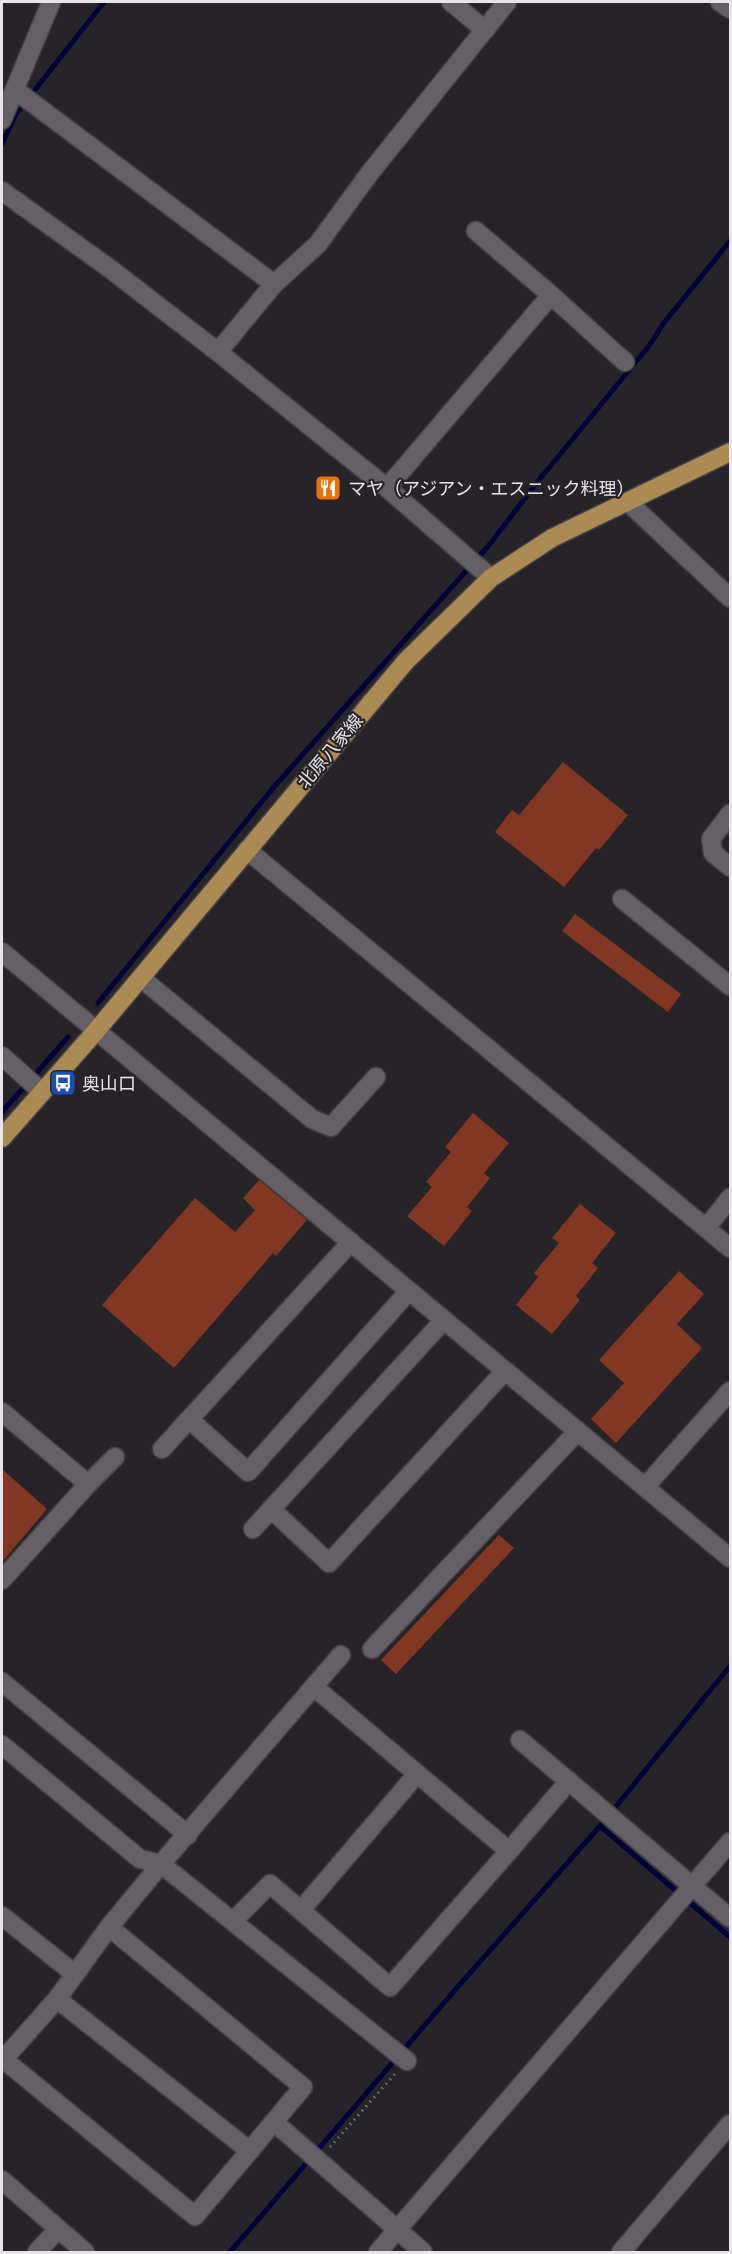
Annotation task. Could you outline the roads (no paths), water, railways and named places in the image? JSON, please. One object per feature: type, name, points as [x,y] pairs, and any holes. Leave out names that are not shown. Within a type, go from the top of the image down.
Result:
[{"type":"main road","name":"北原八家線","points":[[2,1138],[141,978],[406,661],[491,578],[552,538],[730,452]]},
{"type":"street","points":[[2,120],[51,2]]},
{"type":"street","points":[[451,2],[485,30]]},
{"type":"street","points":[[218,352],[274,284],[318,244],[369,174],[507,2]]},
{"type":"street","points":[[720,2],[730,9]]},
{"type":"street","points":[[15,90],[274,284]]},
{"type":"street","points":[[2,191],[109,268],[218,352],[387,488],[491,578]]},
{"type":"street","points":[[476,231],[625,362]]},
{"type":"street","points":[[387,488],[551,295]]},
{"type":"street","points":[[628,502],[730,598]]},
{"type":"street","points":[[730,814],[711,839],[713,853],[730,867]]},
{"type":"street","points":[[247,850],[730,1248]]},
{"type":"street","points":[[622,899],[730,986]]},
{"type":"street","points":[[2,952],[730,1558]]},
{"type":"street","points":[[141,978],[312,1119],[331,1127],[376,1077]]},
{"type":"street","points":[[2,1056],[42,1092]]},
{"type":"street","points":[[706,1228],[730,1198]]},
{"type":"street","points":[[162,1449],[351,1242]]},
{"type":"street","points":[[190,1420],[248,1472],[409,1291]]},
{"type":"street","points":[[253,1529],[444,1320]]},
{"type":"street","points":[[271,1509],[329,1563],[506,1371]]},
{"type":"street","points":[[645,1487],[730,1391]]},
{"type":"street","points":[[2,1412],[88,1484]]},
{"type":"street","points":[[372,1649],[578,1431]]},
{"type":"street","points":[[2,1580],[115,1457]]},
{"type":"street","points":[[109,1927],[303,2087],[195,2216],[2,2060],[57,1999],[109,1927],[161,1864],[341,1655]]},
{"type":"street","points":[[2,1682],[188,1835]]},
{"type":"street","points":[[314,1687],[509,1851]]},
{"type":"street","points":[[520,1740],[730,1918]]},
{"type":"street","points":[[2,1745],[140,1859],[161,1864],[406,2061]]},
{"type":"street","points":[[301,1910],[417,1774]]},
{"type":"street","points":[[233,1922],[270,1884],[390,1987],[569,1781]]},
{"type":"street","points":[[378,2253],[730,1842]]},
{"type":"street","points":[[2,1916],[75,1974]]},
{"type":"street","points":[[57,1999],[250,2151]]},
{"type":"street","points":[[274,2122],[423,2253]]},
{"type":"street","points":[[621,2253],[730,2124]]},
{"type":"street","points":[[2,2180],[85,2253]]},
{"type":"street","points":[[37,2253],[58,2229]]},
{"type":"waterway","points":[[2,144],[16,114],[104,2]]},
{"type":"waterway","points":[[98,1003],[273,788],[490,544],[730,241]]},
{"type":"waterway","points":[[2,1112],[68,1037]]},
{"type":"waterway","points":[[230,2252],[455,1990],[600,1826],[730,1666]]},
{"type":"waterway","points":[[600,1826],[730,1937]]},
{"type":"place","name":"マヤ（アジアン・エスニック料理）","points":[[328,488]]},
{"type":"place","name":"奥山口","points":[[63,1083]]}]
